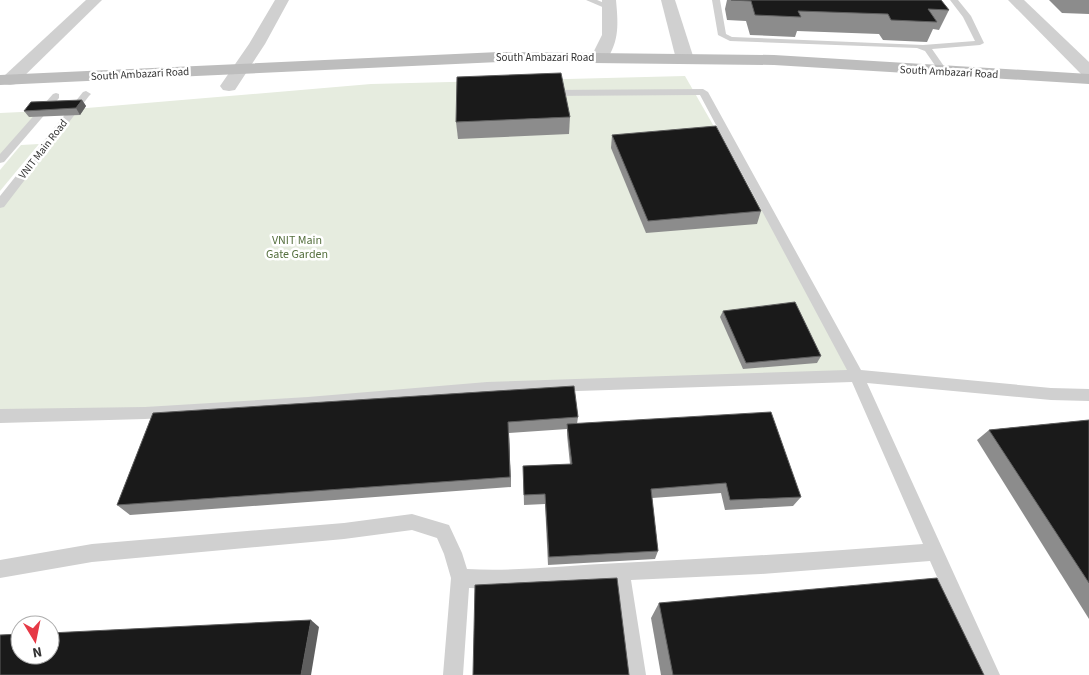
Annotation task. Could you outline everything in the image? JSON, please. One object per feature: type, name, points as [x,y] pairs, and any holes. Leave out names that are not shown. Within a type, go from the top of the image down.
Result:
[{"type":"main road","name":"South Ambazari Road","points":[[5,80],[499,57],[774,60],[944,72],[1089,79]]},
{"type":"main road","points":[[172,89],[500,73],[684,72],[1089,90]]},
{"type":"main road","points":[[28,97],[105,93]]},
{"type":"street","points":[[5,80],[95,0]]},
{"type":"street","points":[[229,86],[282,0]]},
{"type":"street","points":[[668,0],[685,59]]},
{"type":"street","points":[[1015,0],[1089,72]]},
{"type":"street","points":[[600,57],[610,35],[610,3]]},
{"type":"lane","points":[[590,0],[610,3]]},
{"type":"lane","points":[[716,0],[722,35],[725,38],[924,47],[980,43],[967,16],[954,0]]},
{"type":"lane","points":[[774,60],[778,41]]},
{"type":"lane","points":[[924,47],[928,49],[944,72]]},
{"type":"lane","points":[[534,93],[702,92],[857,376],[990,675]]},
{"type":"lane","name":"VNIT Main Road","points":[[0,204],[86,94]]},
{"type":"lane","name":"VNIT Main Road","points":[[0,160],[56,96]]},
{"type":"lane","points":[[0,416],[145,413],[308,403],[487,388],[857,376],[1051,394],[1089,395]]},
{"type":"lane","points":[[0,570],[92,553],[344,531],[412,522],[443,531],[453,553],[460,578],[453,675]]},
{"type":"lane","points":[[460,578],[499,580],[620,571],[761,565],[935,552]]},
{"type":"lane","points":[[620,571],[636,675]]},
{"type":"green space","name":"VNIT Main Gate Garden","points":[[685,76],[857,376],[0,416],[0,204],[75,109],[371,84]]},
{"type":"green space","points":[[43,111],[0,160],[0,113]]},
{"type":"green space","points":[[39,144],[0,191],[0,170],[21,145]]},
{"type":"building","points":[[731,0],[941,0],[949,10],[928,9],[937,22],[891,20],[888,14],[798,11],[801,17],[755,15],[751,1]]},
{"type":"building","points":[[561,73],[570,117],[456,122],[457,77]]},
{"type":"building","points":[[82,100],[76,108],[24,111],[31,102]]},
{"type":"building","points":[[716,126],[761,211],[648,221],[612,135]]},
{"type":"building","points":[[795,302],[821,356],[746,363],[723,311]]},
{"type":"building","points":[[574,386],[578,417],[508,422],[510,477],[117,505],[153,413]]},
{"type":"building","points":[[771,412],[801,497],[730,500],[726,483],[651,489],[658,551],[549,557],[545,494],[524,495],[523,466],[572,464],[567,424]]},
{"type":"building","points":[[1089,420],[1089,583],[989,430]]},
{"type":"building","points":[[617,578],[629,675],[473,675],[475,585]]},
{"type":"building","points":[[937,578],[984,675],[673,675],[659,603]]},
{"type":"building","points":[[311,620],[301,675],[0,675],[0,635],[10,634],[10,665],[60,665],[60,633]]}]
